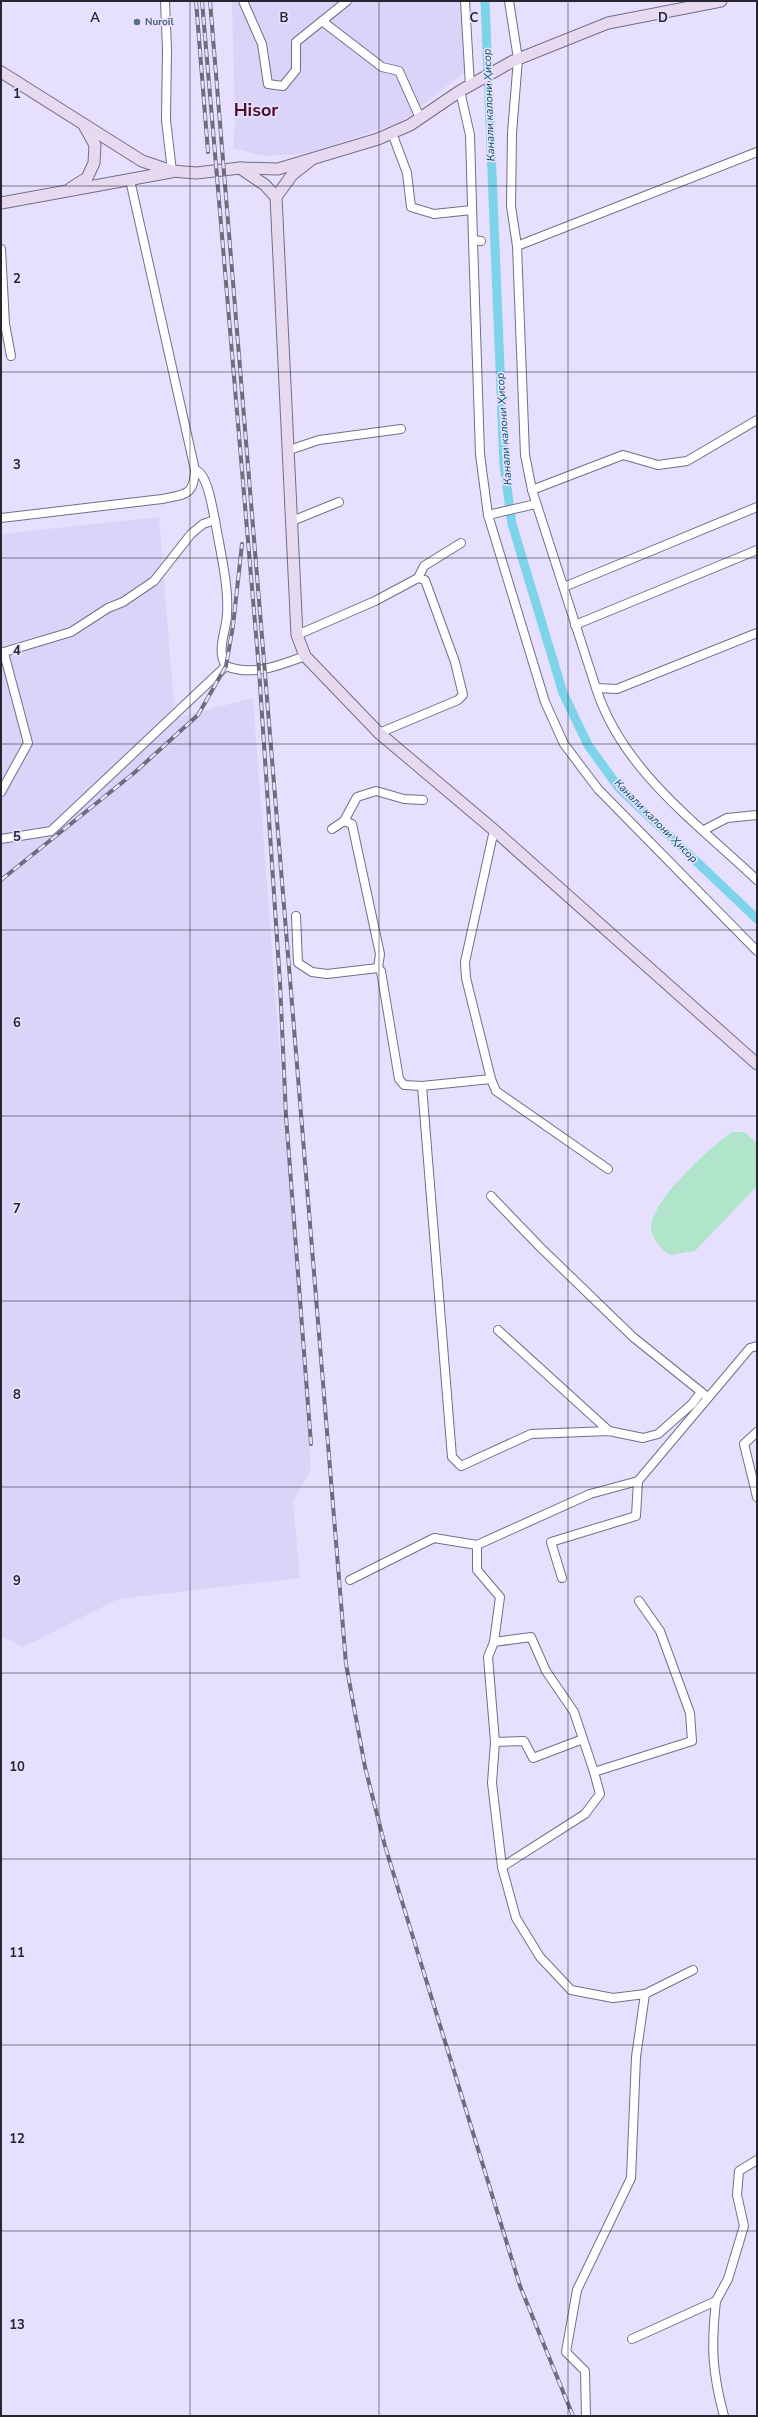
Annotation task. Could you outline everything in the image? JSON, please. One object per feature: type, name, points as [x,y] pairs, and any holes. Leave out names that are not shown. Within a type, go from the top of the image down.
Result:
[{"type":"main road","points":[[1,72],[84,126],[142,161],[172,171],[196,173],[240,168],[278,169],[311,160],[392,133],[420,118],[467,87],[515,60],[608,23],[721,1]]},
{"type":"main road","points":[[67,191],[87,178],[94,163],[95,145],[84,126]]},
{"type":"main road","points":[[311,160],[292,175],[276,197],[297,635],[305,656],[379,733],[494,830],[757,1064]]},
{"type":"main road","points":[[240,168],[265,185],[276,197]]},
{"type":"main road","points":[[1,203],[172,171]]},
{"type":"street","points":[[165,1],[167,48],[166,120],[172,171]]},
{"type":"street","points":[[243,1],[262,44],[268,84],[283,86],[296,70],[296,42],[347,1]]},
{"type":"street","points":[[465,1],[472,210],[477,241],[480,454],[492,515],[545,702],[564,744],[598,789],[757,951]]},
{"type":"street","points":[[509,1],[515,60],[511,206],[517,246],[525,455],[532,490],[533,505],[564,588],[602,707],[626,751],[664,794],[757,880]]},
{"type":"street","points":[[322,21],[382,67],[399,71],[420,118]]},
{"type":"street","points":[[392,133],[407,173],[411,207],[434,214],[472,210]]},
{"type":"street","points":[[517,246],[757,152]]},
{"type":"street","points":[[1,518],[162,499],[188,494],[195,481],[195,470],[130,180]]},
{"type":"street","points":[[1,249],[5,324],[11,356]]},
{"type":"street","points":[[532,490],[623,455],[658,465],[686,461],[757,420]]},
{"type":"street","points":[[289,450],[319,440],[401,429]]},
{"type":"street","points":[[195,470],[199,470],[205,479],[215,520],[226,592],[227,615],[221,659],[226,666],[236,670],[266,670],[305,656]]},
{"type":"street","points":[[292,522],[339,502]]},
{"type":"street","points":[[492,515],[533,505]]},
{"type":"street","points":[[564,588],[757,507]]},
{"type":"street","points":[[1,792],[28,743],[2,653],[71,632],[108,608],[123,602],[154,581],[191,534],[203,524],[215,520]]},
{"type":"street","points":[[297,635],[375,601],[418,578],[424,566],[461,543]]},
{"type":"street","points":[[575,625],[757,550]]},
{"type":"street","points":[[379,733],[458,700],[463,695],[455,662],[425,580],[418,578]]},
{"type":"street","points":[[596,688],[617,688],[757,633]]},
{"type":"street","points":[[1,839],[51,831],[226,666]]},
{"type":"street","points":[[332,829],[344,820],[357,798],[376,792],[404,799],[423,800]]},
{"type":"street","points":[[704,830],[727,818],[757,815]]},
{"type":"street","points":[[344,820],[352,824],[380,954],[378,968],[381,972],[399,1079],[404,1085],[422,1086],[491,1080]]},
{"type":"street","points":[[494,830],[465,962],[466,978],[491,1080],[496,1091],[608,1169]]},
{"type":"street","points":[[296,916],[298,963],[312,972],[327,974],[378,968]]},
{"type":"street","points":[[422,1086],[452,1458],[461,1466],[531,1434],[608,1431],[643,1438],[658,1434],[692,1404],[702,1392]]},
{"type":"street","points":[[491,1196],[540,1247],[633,1337],[708,1398]]},
{"type":"street","points":[[498,1330],[608,1431]]},
{"type":"street","points":[[350,1580],[434,1538],[477,1545],[590,1494],[638,1481],[750,1348],[757,1346]]},
{"type":"street","points":[[757,1432],[744,1444],[757,1497]]},
{"type":"street","points":[[562,1578],[551,1542],[636,1516],[638,1481]]},
{"type":"street","points":[[477,1545],[477,1570],[500,1597],[494,1642],[488,1656],[495,1742],[492,1783],[502,1867],[516,1918],[540,1957],[571,1990],[613,1998],[645,1994],[693,1970]]},
{"type":"street","points":[[594,1772],[692,1741],[690,1713],[660,1632],[639,1601]]},
{"type":"street","points":[[494,1642],[531,1637],[546,1671],[574,1712],[600,1794],[585,1814],[502,1867]]},
{"type":"street","points":[[495,1742],[524,1741],[533,1758],[583,1739]]},
{"type":"street","points":[[586,2416],[584,2371],[566,2352],[577,2290],[631,2178],[636,2057],[645,1994]]},
{"type":"street","points":[[724,2416],[715,2385],[711,2339],[716,2301],[728,2279],[744,2226],[737,2195],[739,2171],[757,2160]]},
{"type":"street","points":[[632,2339],[716,2301]]},
{"type":"shaded area","points":[[232,1],[463,1],[466,71],[402,122],[305,154],[262,156],[233,148],[235,123]]},
{"type":"shaded area","points":[[159,517],[175,718],[253,698],[311,1470],[293,1502],[300,1578],[118,1599],[23,1647],[1,1636],[1,534]]},
{"type":"green space","points":[[732,1132],[744,1132],[757,1143],[757,1186],[695,1251],[670,1255],[660,1246],[651,1231],[654,1215],[661,1202],[684,1174],[710,1149]]},
{"type":"waterway","name":"Канали калони Ҳисор","points":[[485,1],[504,466],[512,524],[563,693],[588,745],[619,788],[757,919]]},
{"type":"railway","points":[[196,1],[208,152]]},
{"type":"railway","points":[[202,1],[259,670],[280,983],[286,1116],[311,1444]]},
{"type":"railway","points":[[210,1],[346,1664],[365,1767],[385,1846],[520,2286],[573,2416]]},
{"type":"railway","points":[[1,880],[134,773],[198,715],[226,666],[233,626],[242,544]]},
{"type":"place","name":"Nuroil","points":[[137,22]]},
{"type":"district","name":"Hisor","points":[[256,110]]}]
